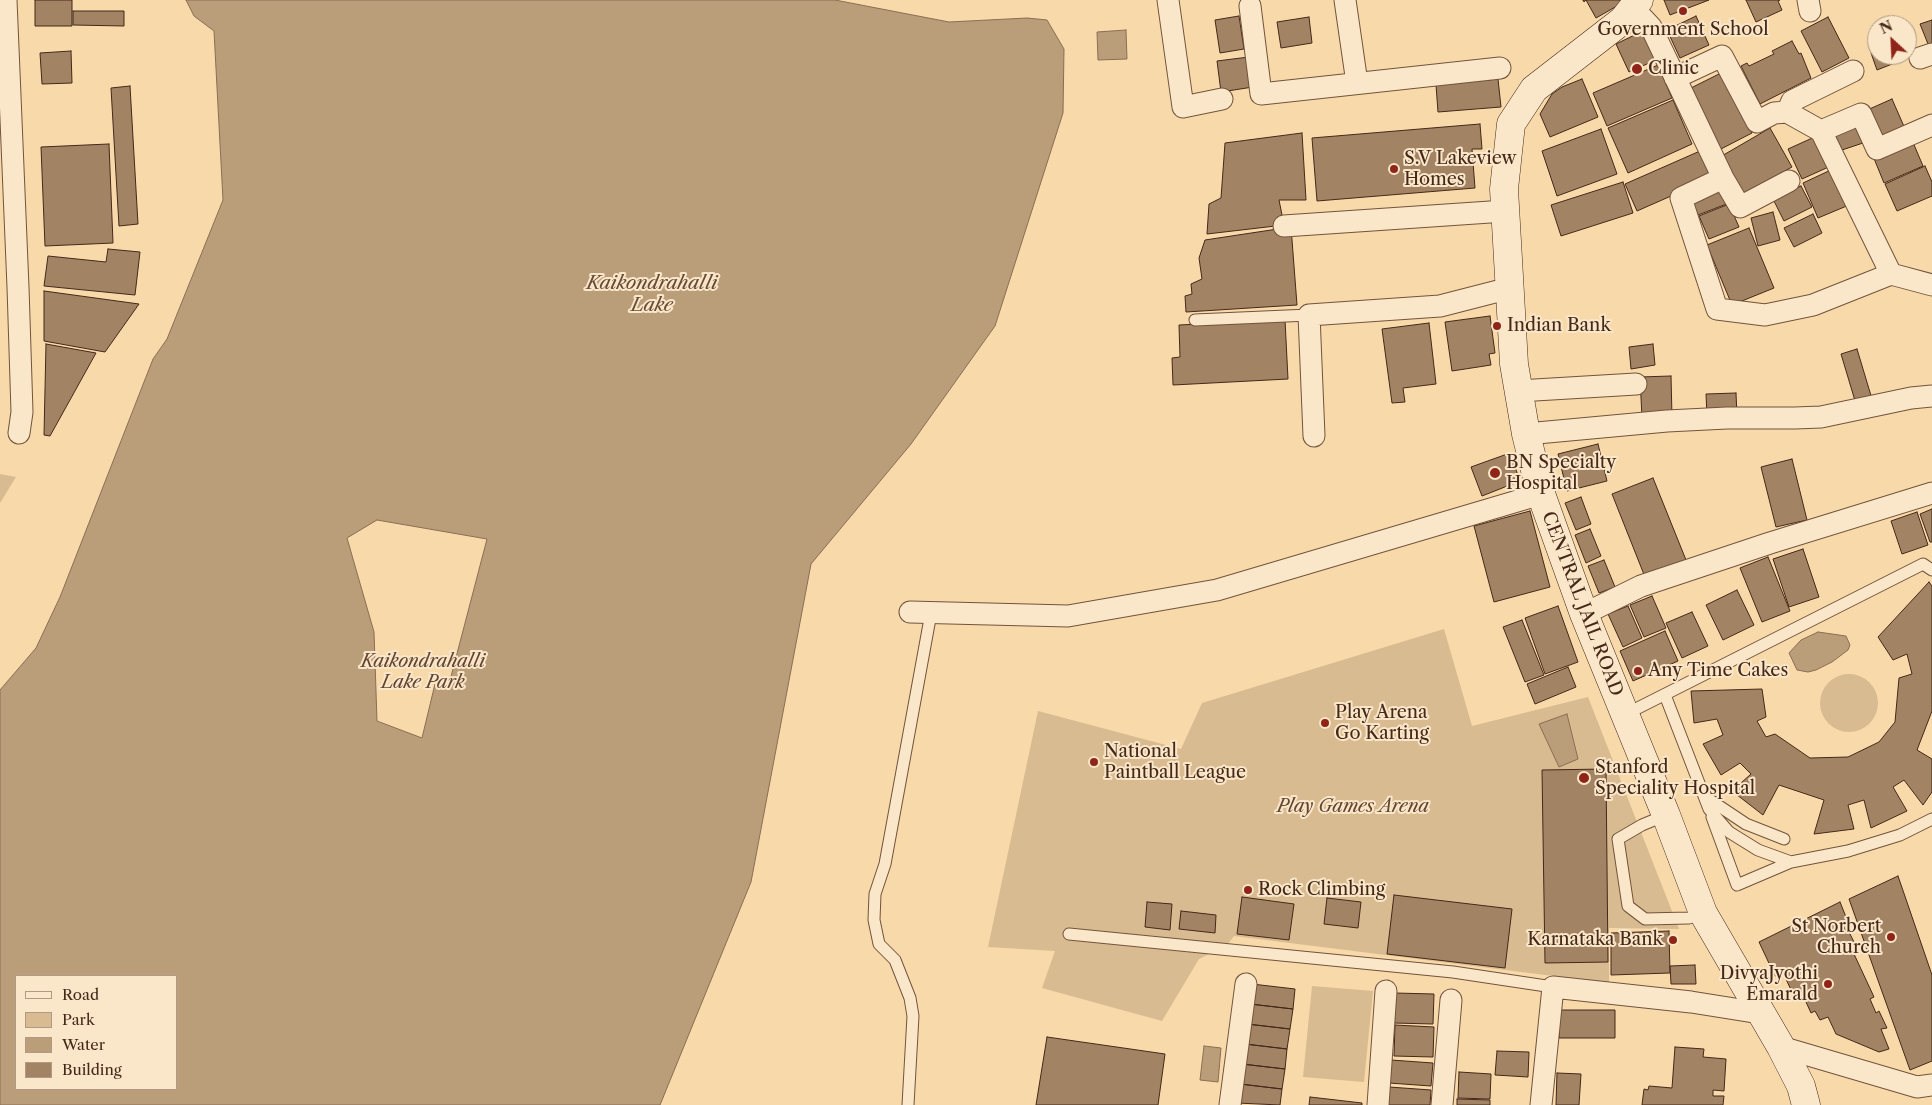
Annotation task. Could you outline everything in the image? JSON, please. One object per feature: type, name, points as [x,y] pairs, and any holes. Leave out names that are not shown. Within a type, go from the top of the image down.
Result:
[{"type":"main road","name":"CENTRAL JAIL ROAD","points":[[1636,4],[1623,20],[1534,88],[1511,124],[1504,189],[1514,364],[1518,391],[1526,434],[1542,494],[1584,614],[1666,815],[1703,913],[1781,1047],[1801,1086],[1806,1105]]},
{"type":"street","points":[[6,0],[22,412],[18,433]]},
{"type":"street","points":[[1168,0],[1183,107],[1222,99]]},
{"type":"street","points":[[1345,0],[1357,83]]},
{"type":"street","points":[[1636,4],[1651,28],[1723,178],[1740,207],[1789,181]]},
{"type":"street","points":[[1250,6],[1261,94],[1500,68]]},
{"type":"street","points":[[1675,78],[1722,56],[1757,122],[1774,113],[1787,112],[1821,131],[1891,274]]},
{"type":"street","points":[[1787,112],[1792,101],[1853,71]]},
{"type":"street","points":[[1821,131],[1861,114],[1877,149],[1932,125]]},
{"type":"street","points":[[1723,178],[1681,198],[1717,309],[1765,315],[1813,305],[1891,274],[1932,285]]},
{"type":"street","points":[[1284,226],[1505,211]]},
{"type":"street","points":[[1314,436],[1309,315],[1440,306],[1510,288]]},
{"type":"street","points":[[1518,391],[1636,384]]},
{"type":"street","points":[[1526,434],[1667,421],[1821,416],[1911,398],[1932,396]]},
{"type":"street","points":[[1584,614],[1642,586],[1770,543],[1932,493]]},
{"type":"street","points":[[921,613],[1068,616],[1217,590],[1542,494]]},
{"type":"street","points":[[1230,1105],[1246,984]]},
{"type":"street","points":[[1541,1105],[1552,987],[1691,1002],[1760,1013]]},
{"type":"street","points":[[1378,1105],[1386,991]]},
{"type":"street","points":[[1442,1105],[1451,1000]]},
{"type":"street","points":[[1781,1047],[1917,1087],[1932,1085]]},
{"type":"lane","points":[[1195,320],[1309,315]]},
{"type":"lane","points":[[1624,715],[1923,564],[1932,570]]},
{"type":"lane","points":[[908,1105],[914,1016],[910,998],[895,960],[879,944],[874,920],[875,894],[885,864],[921,613]]},
{"type":"lane","points":[[1664,695],[1737,885],[1791,862],[1848,851],[1900,834],[1932,819]]},
{"type":"lane","points":[[1704,796],[1746,824],[1784,839]]},
{"type":"lane","points":[[1709,809],[1729,832],[1758,850],[1791,862]]},
{"type":"lane","points":[[1666,815],[1642,825],[1618,839],[1628,906],[1645,919],[1688,918],[1703,913]]},
{"type":"lane","points":[[1069,934],[1453,972],[1552,987]]},
{"type":"green space","points":[[0,474],[16,477],[0,503]]},
{"type":"green space","name":"Play Games Arena","points":[[1444,629],[1472,726],[1588,697],[1679,929],[1609,928],[1609,983],[1234,936],[1221,953],[1211,953],[1199,959],[1162,1021],[1042,988],[1055,951],[988,947],[1038,711],[1181,749],[1202,703]]},
{"type":"green space","points":[[1849,674],[1860,676],[1873,687],[1878,703],[1876,714],[1865,727],[1849,732],[1838,730],[1825,719],[1820,703],[1822,692],[1833,679]]},
{"type":"green space","points":[[1312,986],[1373,991],[1364,1082],[1303,1077]]},
{"type":"water","name":"Kaikondrahalli Lake","points":[[186,0],[835,0],[949,22],[1027,18],[1047,20],[1064,49],[1063,113],[995,326],[911,444],[811,564],[751,882],[660,1105],[0,1105],[0,690],[36,648],[60,597],[153,359],[167,339],[223,200],[214,31],[194,16]],"holes":[[[377,520],[487,539],[448,688],[435,684],[422,738],[377,721],[374,632],[347,538]]]},
{"type":"water","points":[[1126,30],[1127,59],[1098,60],[1097,32]]},
{"type":"water","points":[[1818,632],[1846,636],[1850,645],[1848,650],[1832,662],[1816,670],[1808,672],[1797,670],[1789,653],[1801,640]]},
{"type":"water","points":[[1567,714],[1578,759],[1559,767],[1539,724]]},
{"type":"water","points":[[1204,1046],[1221,1048],[1218,1082],[1200,1080]]},
{"type":"building","points":[[35,0],[72,0],[72,26],[35,26]]},
{"type":"building","points":[[1586,0],[1623,0],[1624,2],[1596,18]]},
{"type":"building","points":[[1664,0],[1709,0],[1670,15]]},
{"type":"building","points":[[1746,0],[1780,0],[1778,1],[1782,10],[1756,22]]},
{"type":"building","points":[[73,11],[124,11],[124,26],[73,25]]},
{"type":"building","points":[[1239,16],[1244,49],[1220,53],[1215,20]]},
{"type":"building","points":[[1696,16],[1709,45],[1680,58],[1667,30]]},
{"type":"building","points":[[1309,17],[1312,43],[1281,48],[1277,22]]},
{"type":"building","points":[[1828,17],[1849,58],[1822,72],[1801,31]]},
{"type":"building","points":[[1932,20],[1932,48],[1930,49],[1920,24]]},
{"type":"building","points":[[1645,30],[1658,59],[1629,72],[1616,44]]},
{"type":"building","points":[[1792,41],[1799,54],[1801,53],[1811,78],[1760,104],[1741,66],[1747,63],[1749,66],[1774,54],[1772,51]]},
{"type":"building","points":[[71,51],[72,83],[42,84],[40,53]]},
{"type":"building","points":[[1249,57],[1253,87],[1221,92],[1217,61]]},
{"type":"building","points":[[1658,65],[1672,98],[1607,126],[1593,93]]},
{"type":"building","points":[[1875,65],[1890,65],[1877,70]]},
{"type":"building","points":[[1721,73],[1752,133],[1719,150],[1687,90]]},
{"type":"building","points":[[1498,79],[1501,107],[1438,112],[1436,85]]},
{"type":"building","points":[[1582,79],[1598,117],[1550,137],[1540,114],[1552,94],[1562,87]]},
{"type":"building","points":[[130,86],[138,224],[119,226],[111,88]]},
{"type":"building","points":[[1892,99],[1906,131],[1879,143],[1865,111]]},
{"type":"building","points":[[1673,100],[1692,144],[1628,173],[1608,128]]},
{"type":"building","points":[[1859,121],[1866,142],[1839,151],[1831,131]]},
{"type":"building","name":"S.V Lakeview Homes","points":[[1480,124],[1482,149],[1472,149],[1475,188],[1317,201],[1312,138]]},
{"type":"building","points":[[1770,128],[1792,167],[1741,195],[1720,157]]},
{"type":"building","points":[[1601,129],[1617,174],[1557,196],[1542,151]]},
{"type":"building","points":[[1302,133],[1306,200],[1279,200],[1284,225],[1207,234],[1209,204],[1221,198],[1225,143]]},
{"type":"building","points":[[1819,135],[1833,165],[1802,179],[1788,149]]},
{"type":"building","points":[[1912,140],[1923,166],[1884,183],[1873,156]]},
{"type":"building","points":[[109,144],[113,243],[45,246],[41,147]]},
{"type":"building","points":[[1700,151],[1712,178],[1637,211],[1625,184]]},
{"type":"building","points":[[1925,166],[1932,182],[1932,196],[1897,211],[1885,184]]},
{"type":"building","points":[[1833,169],[1849,205],[1818,218],[1803,183]]},
{"type":"building","points":[[1623,182],[1633,213],[1561,236],[1551,205]]},
{"type":"building","points":[[1722,185],[1729,203],[1698,215],[1691,198]]},
{"type":"building","points":[[1801,186],[1812,207],[1784,221],[1773,199]]},
{"type":"building","points":[[1729,204],[1739,227],[1709,239],[1699,216]]},
{"type":"building","points":[[1773,212],[1780,240],[1758,246],[1751,218]]},
{"type":"building","points":[[1813,214],[1822,233],[1794,247],[1784,228]]},
{"type":"building","points":[[1291,227],[1297,305],[1186,312],[1185,296],[1192,294],[1191,284],[1202,279],[1199,258],[1205,240]]},
{"type":"building","points":[[1749,228],[1774,288],[1732,305],[1707,245]]},
{"type":"building","points":[[108,249],[140,252],[135,295],[44,286],[48,256],[106,262]]},
{"type":"building","points":[[44,291],[139,304],[105,352],[44,341]]},
{"type":"building","points":[[1490,316],[1495,353],[1489,354],[1491,365],[1452,371],[1445,322]]},
{"type":"building","points":[[1285,320],[1288,379],[1173,385],[1172,358],[1180,357],[1179,325]]},
{"type":"building","points":[[1429,323],[1436,384],[1403,388],[1405,402],[1392,403],[1382,329]]},
{"type":"building","points":[[46,344],[96,353],[50,436],[44,435]]},
{"type":"building","points":[[1653,344],[1655,365],[1631,369],[1629,347]]},
{"type":"building","points":[[1857,349],[1872,399],[1856,404],[1841,354]]},
{"type":"building","points":[[1671,376],[1672,417],[1642,418],[1640,377]]},
{"type":"building","points":[[1736,393],[1737,415],[1707,416],[1706,394]]},
{"type":"building","points":[[1598,444],[1607,481],[1567,491],[1558,454]]},
{"type":"building","points":[[1510,453],[1520,481],[1482,496],[1471,467]]},
{"type":"building","points":[[1792,459],[1807,520],[1776,527],[1761,467]]},
{"type":"building","points":[[1653,478],[1686,560],[1645,577],[1612,494]]},
{"type":"building","points":[[1581,497],[1591,524],[1576,530],[1565,503]]},
{"type":"building","points":[[1932,509],[1932,542],[1930,542],[1920,514]]},
{"type":"building","points":[[1530,511],[1550,587],[1494,602],[1474,526]]},
{"type":"building","points":[[1917,512],[1928,545],[1902,554],[1891,521]]},
{"type":"building","points":[[1590,529],[1601,556],[1586,563],[1575,535]]},
{"type":"building","points":[[1803,549],[1819,597],[1789,607],[1773,559]]},
{"type":"building","points":[[1768,557],[1790,611],[1762,622],[1740,568]]},
{"type":"building","points":[[1604,560],[1615,587],[1599,593],[1588,566]]},
{"type":"building","points":[[1929,582],[1932,586],[1932,711],[1917,750],[1932,759],[1932,792],[1923,805],[1904,780],[1893,787],[1907,811],[1871,828],[1864,800],[1848,805],[1854,829],[1814,834],[1824,800],[1779,785],[1763,815],[1732,791],[1751,774],[1740,763],[1721,775],[1703,744],[1723,735],[1717,719],[1694,723],[1691,691],[1762,689],[1766,717],[1757,721],[1766,737],[1775,734],[1810,758],[1848,757],[1879,742],[1895,722],[1899,678],[1912,674],[1907,654],[1893,660],[1878,637]]},
{"type":"building","points":[[1737,590],[1754,625],[1723,640],[1706,605]]},
{"type":"building","points":[[1652,596],[1666,628],[1644,637],[1630,605]]},
{"type":"building","points":[[1558,606],[1578,662],[1545,674],[1525,618]]},
{"type":"building","points":[[1628,606],[1642,638],[1623,647],[1608,614]]},
{"type":"building","points":[[1692,612],[1708,646],[1682,658],[1666,623]]},
{"type":"building","points":[[1522,620],[1544,675],[1525,682],[1503,627]]},
{"type":"building","points":[[1665,631],[1678,661],[1633,681],[1620,651]]},
{"type":"building","points":[[1568,667],[1576,687],[1535,704],[1527,684]]},
{"type":"building","points":[[1606,769],[1608,962],[1545,963],[1542,770]]},
{"type":"building","name":"St Norbert Church","points":[[1898,876],[1932,975],[1932,1061],[1910,1070],[1849,899]]},
{"type":"building","points":[[1394,895],[1512,909],[1505,968],[1387,954]]},
{"type":"building","points":[[1242,897],[1294,904],[1289,940],[1237,934]]},
{"type":"building","points":[[1327,898],[1361,902],[1358,928],[1324,924]]},
{"type":"building","points":[[1147,902],[1172,904],[1170,930],[1145,927]]},
{"type":"building","name":"DivyaJyothi Emarald","points":[[1840,902],[1848,922],[1843,924],[1859,952],[1854,954],[1874,997],[1870,999],[1876,1013],[1879,1011],[1887,1028],[1881,1029],[1889,1049],[1879,1052],[1836,1034],[1828,1017],[1820,1020],[1815,1011],[1811,1013],[1802,993],[1794,996],[1783,973],[1775,976],[1759,942]]},
{"type":"building","points":[[1181,911],[1216,915],[1215,933],[1179,929]]},
{"type":"building","points":[[1669,931],[1670,973],[1611,975],[1611,933]]},
{"type":"building","points":[[1695,965],[1696,984],[1671,984],[1670,966]]},
{"type":"building","points":[[1252,984],[1295,989],[1293,1009],[1250,1004]]},
{"type":"building","points":[[1395,993],[1434,994],[1433,1024],[1394,1023]]},
{"type":"building","points":[[1250,1004],[1293,1009],[1290,1029],[1247,1024]]},
{"type":"building","points":[[1559,1010],[1615,1010],[1615,1038],[1559,1038]]},
{"type":"building","points":[[1247,1024],[1290,1029],[1287,1049],[1245,1044]]},
{"type":"building","points":[[1395,1025],[1434,1027],[1433,1057],[1394,1056]]},
{"type":"building","points":[[1047,1037],[1165,1054],[1158,1105],[1036,1105]]},
{"type":"building","points":[[1245,1044],[1287,1049],[1285,1069],[1242,1064]]},
{"type":"building","points":[[1675,1047],[1704,1049],[1703,1057],[1726,1059],[1724,1091],[1713,1090],[1713,1096],[1724,1096],[1723,1105],[1642,1105],[1644,1089],[1648,1090],[1649,1086],[1672,1088]]},
{"type":"building","points":[[1497,1051],[1529,1052],[1528,1077],[1495,1075]]},
{"type":"building","points":[[1391,1060],[1433,1063],[1431,1086],[1389,1083]]},
{"type":"building","points":[[1242,1064],[1285,1069],[1282,1089],[1240,1084]]},
{"type":"building","points":[[1459,1072],[1491,1074],[1490,1099],[1458,1098]]},
{"type":"building","points":[[1557,1073],[1581,1074],[1579,1105],[1556,1105]]},
{"type":"building","points":[[1240,1084],[1282,1089],[1280,1105],[1237,1103]]},
{"type":"building","points":[[1389,1087],[1431,1090],[1430,1105],[1388,1105]]},
{"type":"building","points":[[1310,1097],[1362,1103],[1362,1105],[1309,1105]]},
{"type":"building","points":[[1457,1099],[1490,1100],[1490,1105],[1457,1105]]},
{"type":"place","name":"Government School","points":[[1683,11]]},
{"type":"place","name":"Clinic","points":[[1637,69]]},
{"type":"place","name":"S.V Lakeview Homes","points":[[1394,169]]},
{"type":"place","name":"Indian Bank","points":[[1497,326]]},
{"type":"place","name":"BN Specialty Hospital","points":[[1495,473]]},
{"type":"place","name":"Any Time Cakes","points":[[1638,671]]},
{"type":"place","name":"Play Arena Go Karting","points":[[1325,723]]},
{"type":"place","name":"National Paintball League","points":[[1094,762]]},
{"type":"place","name":"Stanford Speciality Hospital","points":[[1584,778]]},
{"type":"place","name":"Rock Climbing","points":[[1248,890]]},
{"type":"place","name":"St Norbert Church","points":[[1891,937]]},
{"type":"place","name":"Karnataka Bank","points":[[1673,940]]},
{"type":"place","name":"DivyaJyothi Emarald","points":[[1828,984]]},
{"type":"park label","name":"Kaikondrahalli Lake Park","points":[[423,672]]}]
